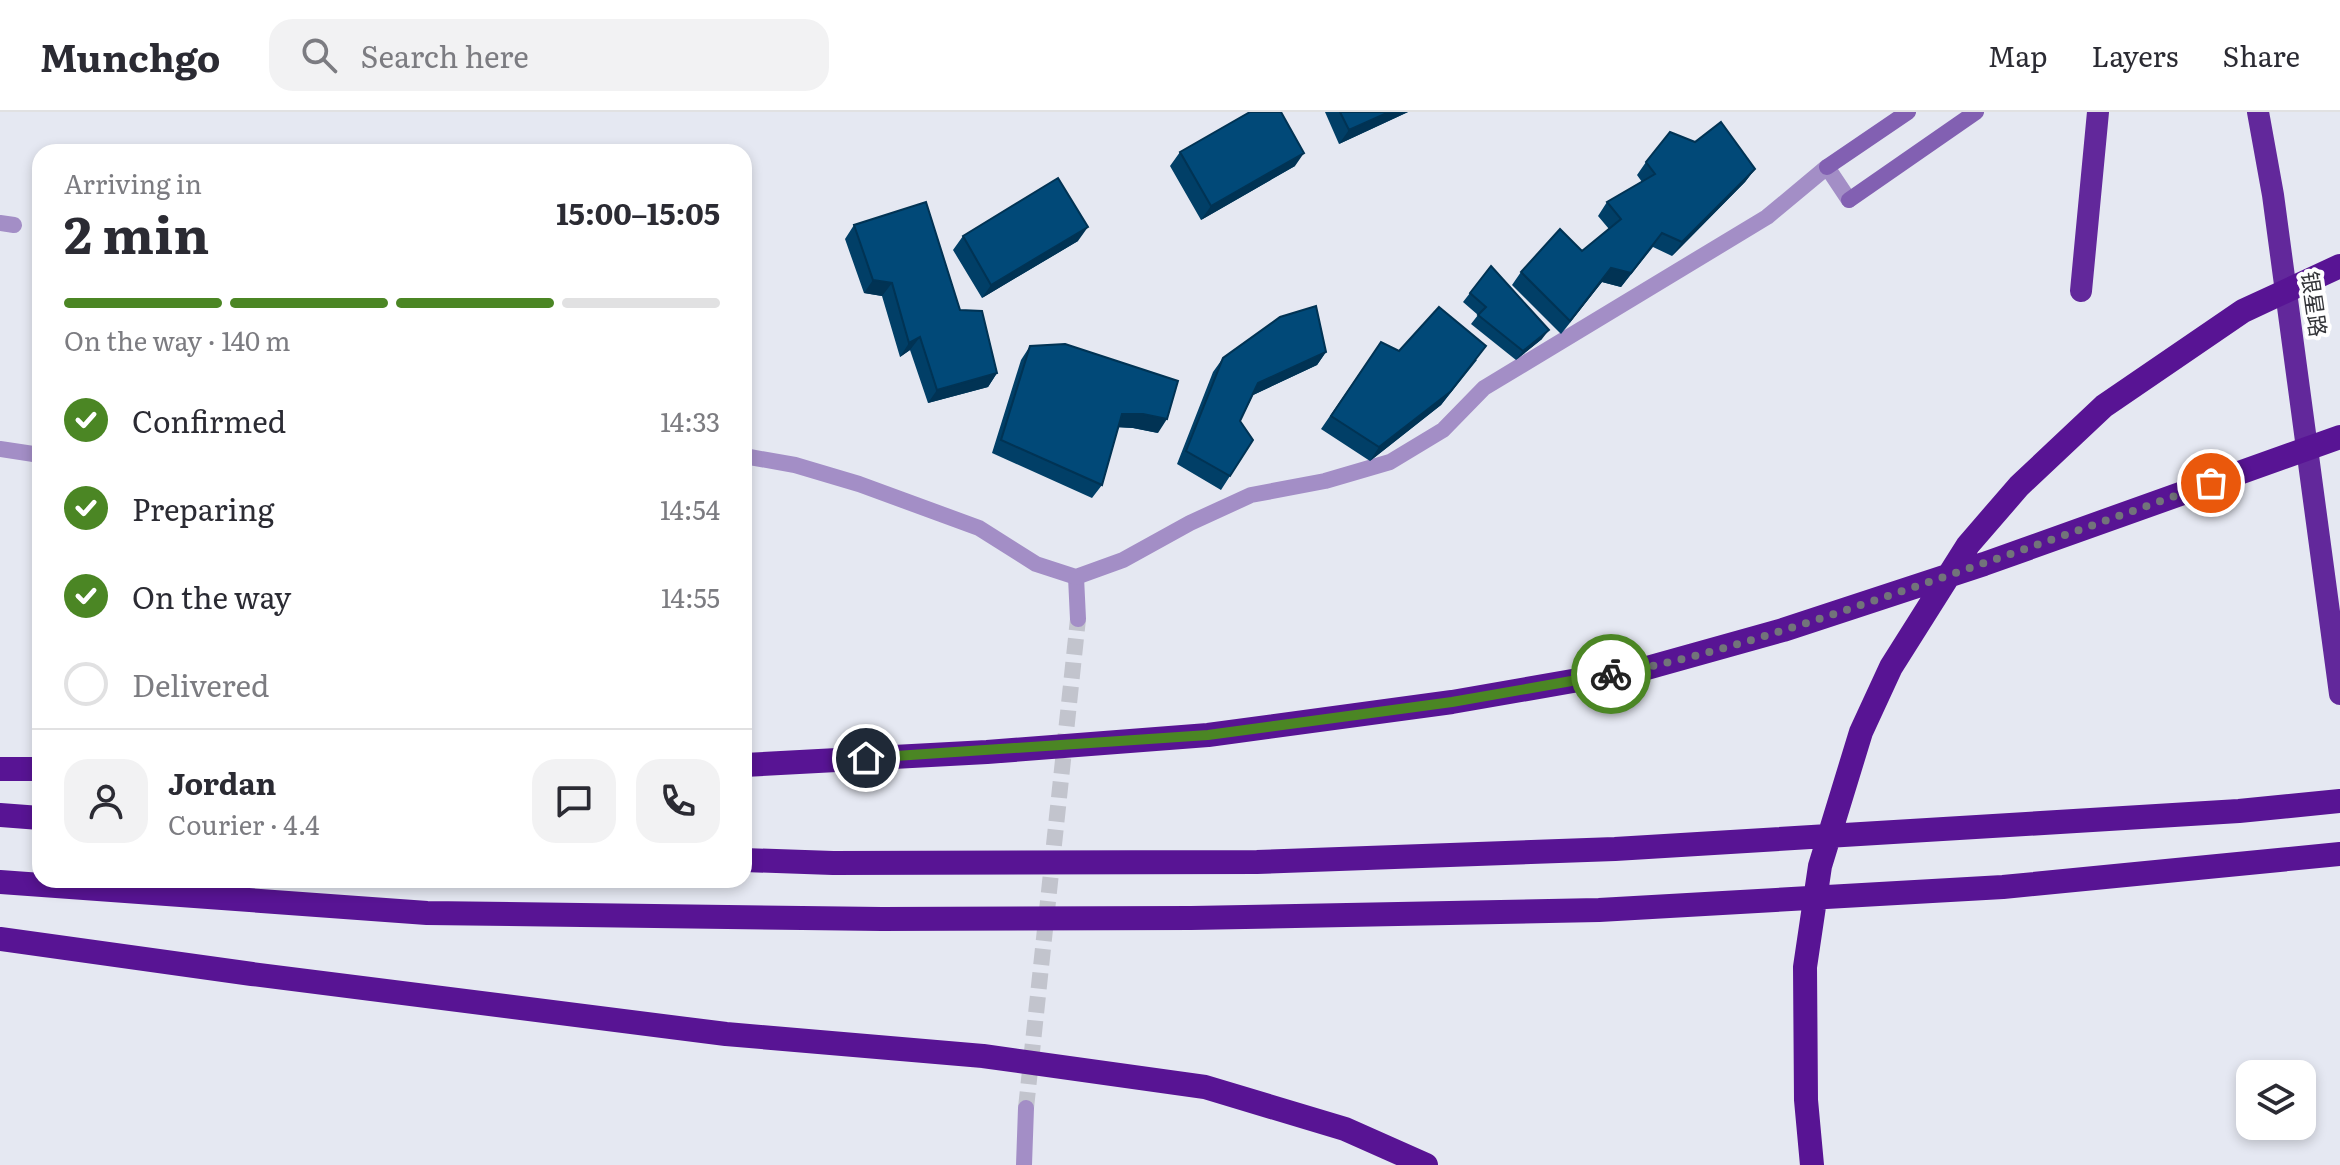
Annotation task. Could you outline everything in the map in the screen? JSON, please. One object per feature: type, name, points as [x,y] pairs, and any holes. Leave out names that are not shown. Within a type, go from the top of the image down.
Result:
[{"type":"highway","name":"银星路","points":[[2258,112],[2273,195],[2340,694]]},
{"type":"highway","points":[[2081,291],[2097,118]]},
{"type":"highway","points":[[1812,1165],[1806,1100],[1805,967],[1820,866],[1861,732],[1891,667],[1968,545],[2019,486],[2104,406],[2243,311],[2340,266]]},
{"type":"highway","points":[[752,765],[987,752],[1208,735],[1452,702],[1647,668],[1783,630],[1984,564],[2340,437]]},
{"type":"highway","points":[[0,769],[32,769]]},
{"type":"highway","points":[[752,860],[833,863],[1257,862],[1615,849],[2239,811],[2340,801]]},
{"type":"highway","points":[[0,815],[32,817]]},
{"type":"highway","points":[[83,888],[427,913],[882,919],[1191,918],[1599,910],[2003,887],[2340,854]]},
{"type":"highway","points":[[0,882],[32,884]]},
{"type":"highway","points":[[0,939],[726,1034],[983,1056],[1205,1087],[1345,1129],[1426,1165]]},
{"type":"main road","points":[[1827,167],[1908,112]]},
{"type":"main road","points":[[1849,200],[1976,112]]},
{"type":"street","points":[[752,457],[795,465],[979,528],[1036,564],[1076,577],[1123,560],[1190,523],[1251,495],[1325,481],[1390,462],[1443,430],[1484,388],[1767,217],[1827,167],[1849,200]]},
{"type":"street","points":[[0,449],[32,454]]},
{"type":"street","points":[[1076,577],[1078,619]]},
{"type":"street","points":[[1024,1165],[1026,1108]]},
{"type":"building","points":[[1250,112],[1281,112],[1304,153],[1211,206],[1180,152]]},
{"type":"building","points":[[1340,112],[1389,112],[1349,130]]},
{"type":"building","points":[[1721,122],[1755,169],[1682,242],[1662,233],[1631,273],[1611,268],[1570,321],[1521,272],[1560,229],[1582,251],[1621,219],[1607,202],[1655,174],[1646,162],[1670,132],[1695,142]]},
{"type":"building","points":[[1058,178],[1088,227],[991,285],[963,236]]},
{"type":"building","points":[[926,202],[960,310],[982,311],[997,373],[937,390],[920,337],[909,343],[892,283],[873,280],[854,225]]},
{"type":"building","points":[[1491,266],[1549,330],[1523,351],[1478,315],[1486,307],[1470,293]]},
{"type":"building","points":[[1316,306],[1326,352],[1258,383],[1240,421],[1253,440],[1230,476],[1186,451],[1223,358],[1280,317]]},
{"type":"building","points":[[1439,307],[1486,346],[1450,392],[1379,447],[1331,416],[1381,342],[1399,351]]},
{"type":"building","points":[[1065,344],[1178,381],[1167,419],[1122,414],[1102,485],[1001,440],[1030,346]]},
{"type":"tunnel","points":[[1026,1108],[1078,619]]},
{"type":"way so far","points":[[1611,674],[1647,668],[1783,630],[1984,564],[2211,483]]},
{"type":"route","points":[[866,758],[1208,735],[1452,702],[1611,674]]}]
